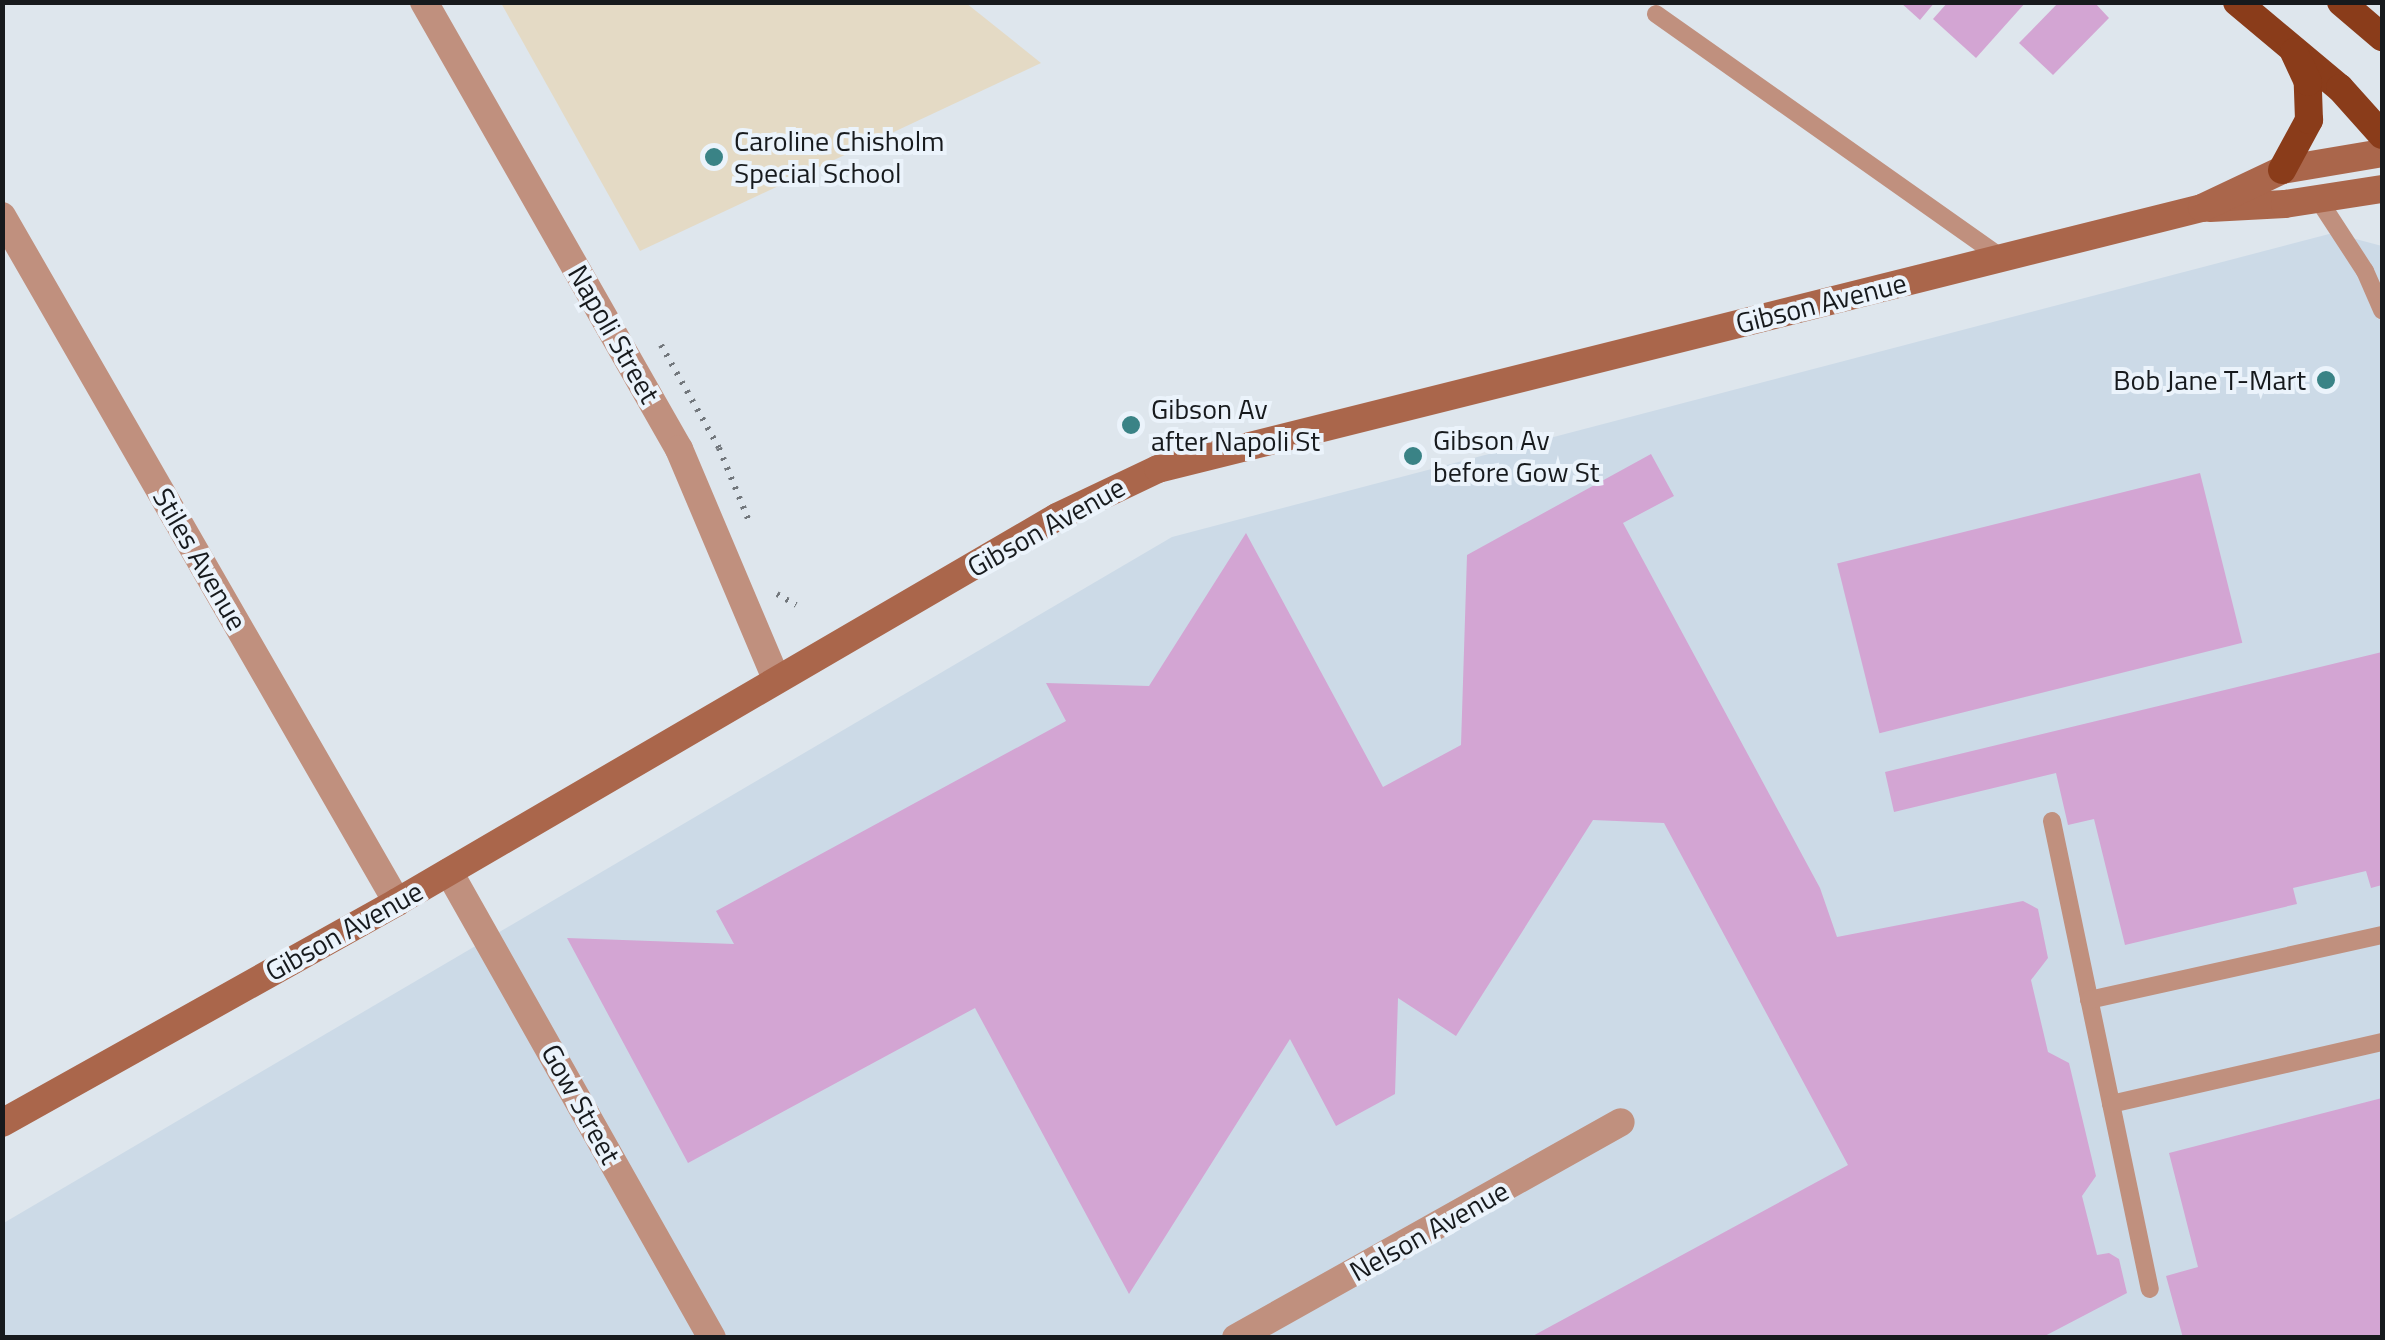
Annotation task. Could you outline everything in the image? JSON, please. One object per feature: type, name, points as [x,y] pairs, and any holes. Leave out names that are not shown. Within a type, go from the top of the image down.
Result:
[{"type":"highway","points":[[2238,2],[2340,88],[2382,136]]},
{"type":"highway","points":[[2341,2],[2382,37]]},
{"type":"highway","points":[[2282,170],[2304,134],[2311,103],[2308,82],[2289,42]]},
{"type":"main road","name":"Gibson Avenue","points":[[2202,208],[2282,170],[2382,154]]},
{"type":"main road","name":"Gibson Avenue","points":[[2,1123],[397,902],[1058,518],[1158,469],[2202,208],[2318,199],[2382,189]]},
{"type":"street","name":"Napoli Street","points":[[424,2],[662,416],[776,679]]},
{"type":"street","name":"Stiles Avenue","points":[[2,216],[397,902]]},
{"type":"street","name":"Gow Street","points":[[449,872],[712,1338]]},
{"type":"street","name":"Nelson Avenue","points":[[1236,1338],[1621,1122]]},
{"type":"lane","points":[[1656,14],[2002,258]]},
{"type":"lane","points":[[2318,199],[2365,271],[2382,310]]},
{"type":"lane","points":[[2052,821],[2150,1289]]},
{"type":"lane","points":[[2089,1000],[2382,935]]},
{"type":"lane","points":[[2111,1104],[2382,1042]]},
{"type":"shaded area","name":"Caroline Chisholm Special School","points":[[501,3],[966,3],[1041,63],[640,251]]},
{"type":"shaded area","points":[[2333,233],[2382,246],[2382,1337],[3,1338],[2,1224],[1172,537]]},
{"type":"building","points":[[1900,2],[1935,2],[1920,20]]},
{"type":"building","points":[[1948,2],[2026,2],[1976,58],[1933,19]]},
{"type":"building","points":[[2059,2],[2094,2],[2109,18],[2053,75],[2019,43]]},
{"type":"building","points":[[1651,454],[1674,496],[1623,523],[1820,888],[1837,937],[2023,901],[2038,909],[2048,958],[2031,980],[2048,1052],[2069,1063],[2096,1176],[2082,1196],[2097,1255],[2109,1253],[2119,1259],[2127,1293],[2041,1338],[1529,1338],[1848,1165],[1664,823],[1593,820],[1456,1036],[1398,998],[1395,1094],[1336,1126],[1290,1039],[1129,1294],[975,1008],[688,1163],[567,938],[734,944],[716,911],[1066,721],[1046,683],[1149,686],[1246,533],[1383,787],[1461,745],[1467,555]]},
{"type":"building","points":[[2200,473],[2242,643],[1879,733],[1837,563]]},
{"type":"building","points":[[2382,652],[2382,885],[2371,888],[2366,871],[2293,888],[2297,904],[2125,945],[2094,819],[2068,825],[2056,773],[1894,812],[1885,772]]},
{"type":"building","points":[[2382,1098],[2382,1338],[2183,1338],[2166,1276],[2198,1267],[2169,1153]]},
{"type":"place","name":"Caroline Chisholm Special School","points":[[714,157]]},
{"type":"place","name":"Bob Jane T-Mart","points":[[2326,380]]},
{"type":"place","name":"Gibson Av after Napoli St","points":[[1131,425]]},
{"type":"place","name":"Gibson Av before Gow St","points":[[1413,456]]}]
